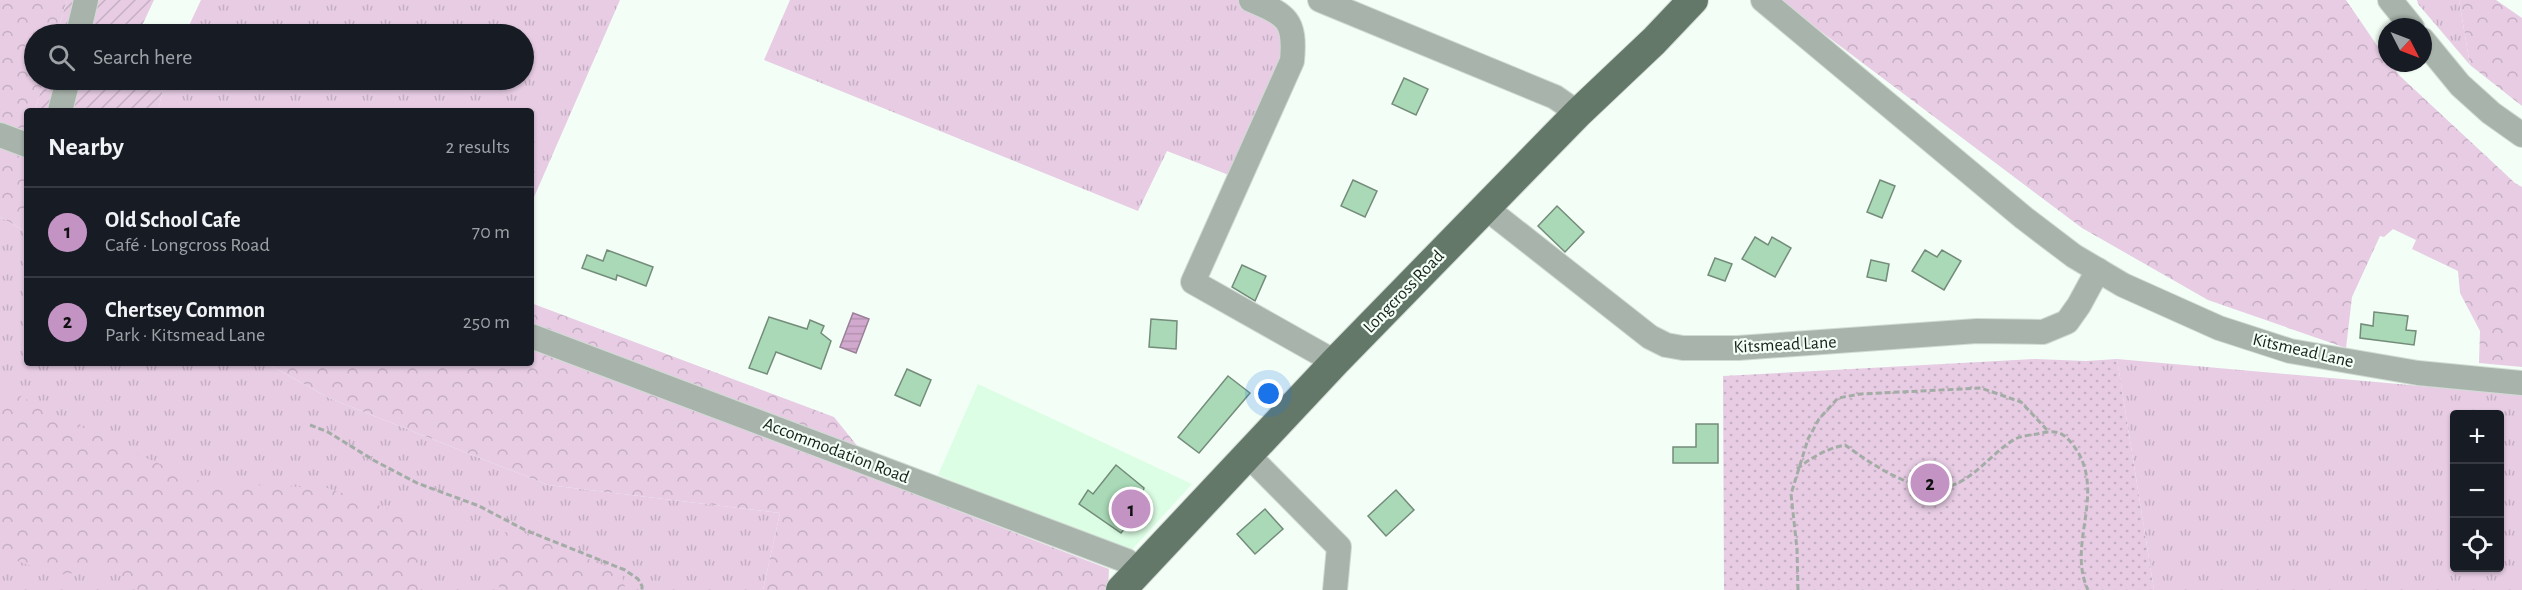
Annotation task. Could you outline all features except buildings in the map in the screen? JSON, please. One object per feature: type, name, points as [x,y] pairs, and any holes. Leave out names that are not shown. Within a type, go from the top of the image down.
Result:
[{"type":"main road","name":"Longcross Road","points":[[1130,580],[1335,363],[1578,113],[1654,42],[1693,0]]},
{"type":"street","points":[[80,24],[86,0]]},
{"type":"street","points":[[1251,0],[1280,13],[1290,25],[1294,41],[1292,61],[1193,282],[1335,363]]},
{"type":"street","points":[[1320,0],[1555,97],[1578,113]]},
{"type":"street","name":"Kitsmead Lane","points":[[1763,0],[2024,218],[2074,256],[2123,285],[2219,328],[2290,351],[2418,373],[2522,383]]},
{"type":"street","points":[[2390,0],[2405,18]]},
{"type":"street","points":[[2432,51],[2460,85],[2491,113],[2522,135]]},
{"type":"street","points":[[61,108],[65,90]]},
{"type":"street","points":[[0,135],[24,144]]},
{"type":"street","name":"Kitsmead Lane","points":[[1486,208],[1650,337],[1666,345],[1683,348],[1738,348],[1977,331],[2043,332],[2067,322],[2098,270]]},
{"type":"street","name":"Accommodation Road","points":[[534,337],[1127,561],[1130,580]]},
{"type":"street","points":[[1249,456],[1339,547],[1335,590]]},
{"type":"path","points":[[1798,590],[1797,549],[1791,494],[1808,439],[1819,419],[1838,398],[1861,394],[1981,388],[2021,402],[2048,431]]},
{"type":"path","points":[[310,426],[328,432],[375,462],[417,483],[479,506],[525,530],[625,570],[638,579],[642,590]]},
{"type":"path","points":[[1797,469],[1831,448],[1845,445],[1895,476],[1923,486],[1946,487],[1970,476],[1992,455],[2017,438],[2048,431],[2062,434],[2074,446],[2085,465],[2089,485],[2082,549],[2088,590]]},
{"type":"shaded area","points":[[853,313],[869,319],[856,353],[840,347]]},
{"type":"shaded area","points":[[978,384],[1192,484],[1127,555],[938,475]]},
{"type":"green space","points":[[0,0],[67,0],[60,24],[24,24],[24,90],[41,90],[36,108],[24,108],[24,230],[0,217]]},
{"type":"green space","points":[[67,0],[154,0],[143,24],[60,24]]},
{"type":"green space","points":[[201,0],[620,0],[534,197],[534,108],[159,108],[163,90],[534,90],[534,24],[190,24]]},
{"type":"green space","points":[[790,0],[1251,0],[1294,41],[1239,179],[1167,151],[1138,211],[764,60]]},
{"type":"green space","points":[[1779,0],[2346,0],[2378,47],[2378,72],[2397,72],[2522,187],[2522,367],[2479,363],[2480,331],[2460,293],[2458,271],[2412,249],[2416,240],[2393,229],[2384,237],[2380,236],[2352,297],[2346,348],[2208,300],[2082,228]]},
{"type":"green space","points":[[2417,0],[2459,0],[2470,65],[2432,18]]},
{"type":"green space","points":[[2459,0],[2496,0],[2522,18],[2522,106],[2470,65]]},
{"type":"green space","points":[[41,90],[163,90],[159,108],[36,108]]},
{"type":"green space","points":[[0,217],[24,230],[24,366],[271,366],[329,398],[548,485],[780,513],[763,590],[0,590]]},
{"type":"green space","points":[[534,304],[834,417],[888,484],[1109,569],[1108,590],[763,590],[780,513],[548,485],[329,398],[271,366],[534,366]]},
{"type":"green space","points":[[2035,359],[2086,361],[2117,359],[2154,590],[1724,590],[1723,376]]},
{"type":"green space","points":[[2117,359],[2522,395],[2522,590],[2154,590]]},
{"type":"green space","points":[[0,386],[123,448],[204,483],[327,488],[419,519],[419,590],[138,590],[112,569],[57,575],[0,555]]},
{"type":"green space","points":[[501,532],[531,534],[621,573],[626,590],[499,590]]},
{"type":"place","name":"Chertsey Common","points":[[1930,483]]},
{"type":"place","name":"Old School Cafe","points":[[1131,509]]}]
